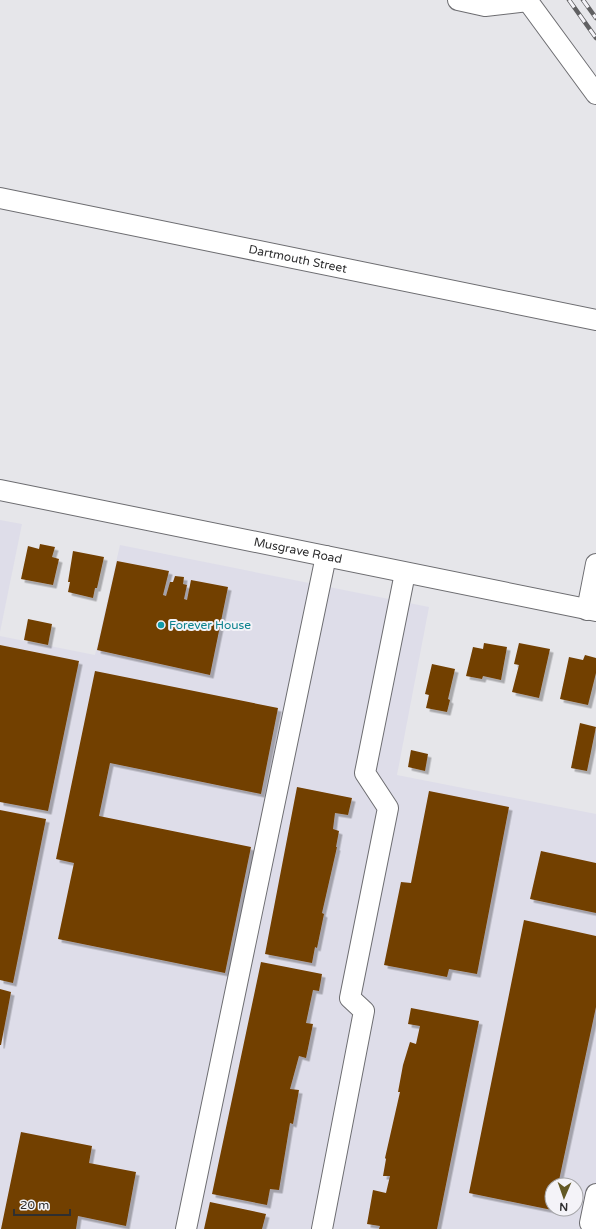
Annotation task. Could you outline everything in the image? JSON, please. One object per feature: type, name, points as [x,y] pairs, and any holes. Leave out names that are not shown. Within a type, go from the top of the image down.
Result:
[{"type":"street","points":[[458,0],[485,6],[527,1],[596,94]]},
{"type":"street","name":"Dartmouth Street","points":[[0,198],[596,320]]},
{"type":"street","name":"Musgrave Road","points":[[0,490],[592,610]]},
{"type":"street","points":[[186,1229],[326,556]]},
{"type":"street","points":[[592,610],[596,564]]},
{"type":"street","points":[[322,1229],[364,1010],[350,998],[388,808],[365,772],[405,572]]},
{"type":"street","points":[[590,1223],[596,1194]]},
{"type":"shaded area","points":[[0,520],[22,524],[0,632]]},
{"type":"shaded area","points":[[120,545],[429,607],[397,775],[596,814],[596,1229],[0,1229],[0,636],[95,655]]},
{"type":"building","points":[[40,544],[55,547],[52,557],[59,559],[53,585],[21,579],[28,546],[39,549]]},
{"type":"building","points":[[73,551],[104,557],[97,588],[95,588],[93,598],[68,592],[70,582],[68,582]]},
{"type":"building","name":"Forever House","points":[[117,561],[169,571],[163,595],[166,596],[170,582],[173,582],[175,576],[184,577],[183,584],[187,585],[184,599],[187,600],[191,580],[228,587],[210,675],[97,650]]},
{"type":"building","points":[[28,619],[52,624],[48,645],[24,640]]},
{"type":"building","points":[[484,643],[507,647],[501,680],[483,676],[482,679],[466,676],[473,647],[483,649]]},
{"type":"building","points":[[519,643],[550,649],[539,698],[512,692],[519,665],[514,664]]},
{"type":"building","points":[[0,645],[79,661],[48,811],[0,802]]},
{"type":"building","points":[[585,655],[596,658],[596,673],[588,705],[560,699],[569,657],[583,660]]},
{"type":"building","points":[[432,664],[455,669],[448,699],[450,700],[447,712],[426,708],[429,695],[425,694]]},
{"type":"building","points":[[95,671],[278,708],[261,794],[110,763],[99,816],[251,847],[225,973],[58,939],[74,863],[56,859]]},
{"type":"building","points":[[580,723],[596,727],[587,771],[571,768]]},
{"type":"building","points":[[411,750],[428,754],[425,771],[408,767]]},
{"type":"building","points":[[297,787],[352,798],[348,815],[335,813],[333,829],[339,831],[337,847],[322,913],[324,914],[317,948],[315,947],[312,963],[265,954]]},
{"type":"building","points":[[429,791],[509,807],[477,974],[449,969],[447,977],[384,965],[401,882],[411,883]]},
{"type":"building","points":[[0,810],[46,819],[13,983],[0,980]]},
{"type":"building","points":[[541,851],[596,863],[596,913],[530,899]]},
{"type":"building","points":[[524,920],[596,936],[596,1007],[560,1177],[544,1177],[544,1208],[469,1193]]},
{"type":"building","points":[[261,962],[322,974],[319,991],[313,990],[306,1023],[313,1024],[306,1058],[299,1056],[290,1089],[299,1090],[293,1124],[290,1123],[279,1190],[270,1189],[267,1205],[212,1194]]},
{"type":"building","points":[[0,989],[11,992],[1,1045],[0,1045]]},
{"type":"building","points":[[411,1008],[479,1021],[437,1229],[379,1229],[380,1226],[367,1224],[373,1190],[386,1193],[390,1176],[383,1176],[385,1158],[400,1092],[398,1092],[403,1065],[410,1042],[416,1044],[420,1026],[408,1024]]},
{"type":"building","points":[[21,1132],[92,1146],[89,1163],[136,1172],[126,1226],[78,1216],[76,1229],[1,1229]]},
{"type":"building","points":[[210,1202],[266,1214],[262,1229],[204,1229]]},
{"type":"railway","points":[[569,0],[596,38]]},
{"type":"railway","points":[[583,0],[596,18]]},
{"type":"place","name":"Forever House","points":[[161,625]]}]
